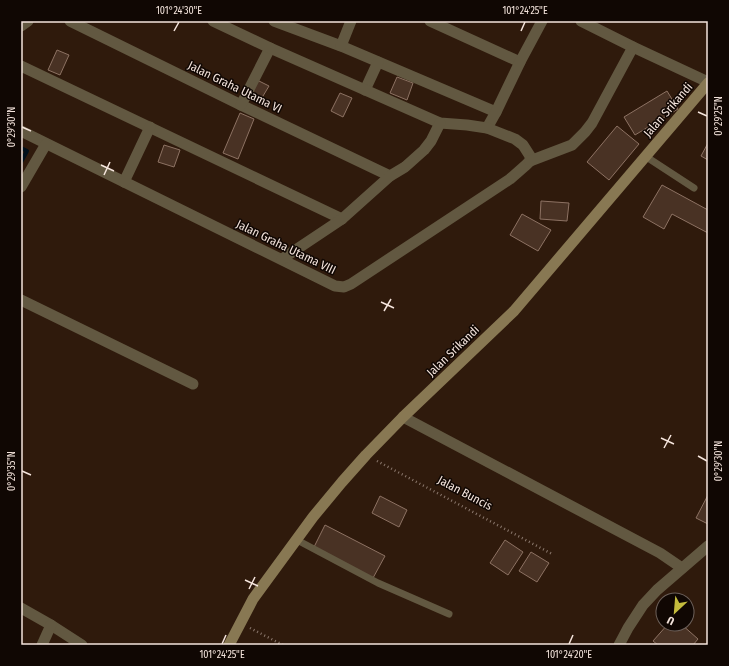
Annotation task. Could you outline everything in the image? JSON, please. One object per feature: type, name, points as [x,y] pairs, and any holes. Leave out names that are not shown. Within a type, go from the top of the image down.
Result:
[{"type":"main road","name":"Jalan Srikandi","points":[[229,645],[253,599],[313,517],[342,482],[403,417],[514,311],[708,82]]},
{"type":"street","points":[[21,26],[28,21]]},
{"type":"street","name":"Jalan Graha Utama VI","points":[[70,21],[390,176]]},
{"type":"street","points":[[213,21],[236,26],[270,48],[440,123],[487,128],[515,139],[524,145],[530,156],[530,160],[572,145],[585,132],[592,123],[633,47]]},
{"type":"street","points":[[274,21],[341,46],[496,112]]},
{"type":"street","points":[[341,46],[350,21]]},
{"type":"street","points":[[430,21],[520,62]]},
{"type":"street","points":[[487,128],[542,21]]},
{"type":"street","points":[[581,21],[708,82]]},
{"type":"street","points":[[241,105],[270,48]]},
{"type":"street","points":[[365,90],[378,62]]},
{"type":"street","points":[[21,66],[342,219]]},
{"type":"street","points":[[282,259],[342,219],[390,176],[405,167],[424,150],[431,141],[440,123]]},
{"type":"street","points":[[124,182],[150,127]]},
{"type":"street","name":"Jalan Graha Utama VIII","points":[[21,131],[335,286],[344,287],[351,284],[510,179],[526,166],[530,160]]},
{"type":"street","points":[[21,186],[46,144]]},
{"type":"street","points":[[21,300],[193,384]]},
{"type":"street","points":[[403,417],[660,553],[682,568]]},
{"type":"street","points":[[620,645],[628,628],[643,605],[657,590],[708,546]]},
{"type":"street","points":[[21,608],[82,645]]},
{"type":"street","points":[[42,645],[51,625]]},
{"type":"lane","points":[[645,156],[694,188]]},
{"type":"lane","points":[[297,540],[378,583],[449,614]]},
{"type":"path","name":"Jalan Buncis","points":[[366,455],[552,554]]},
{"type":"path","points":[[240,623],[283,645]]},
{"type":"building","points":[[57,50],[69,55],[60,75],[48,70]]},
{"type":"building","points":[[397,77],[413,83],[407,100],[390,93]]},
{"type":"building","points":[[255,79],[269,86],[260,101],[247,94]]},
{"type":"building","points":[[667,91],[678,109],[635,135],[624,117]]},
{"type":"building","points":[[340,93],[352,98],[343,117],[331,111]]},
{"type":"building","points":[[240,113],[254,119],[238,159],[223,153]]},
{"type":"building","points":[[617,126],[639,144],[609,180],[587,162]]},
{"type":"building","points":[[708,143],[708,160],[701,156]]},
{"type":"building","points":[[164,145],[180,150],[174,167],[158,162]]},
{"type":"building","points":[[662,185],[708,210],[708,233],[672,214],[664,229],[643,217]]},
{"type":"building","points":[[541,201],[569,203],[567,221],[540,219]]},
{"type":"building","points":[[522,214],[551,230],[538,251],[510,235]]},
{"type":"building","points":[[708,495],[708,524],[696,518]]},
{"type":"building","points":[[380,496],[407,510],[399,527],[372,513]]},
{"type":"building","points":[[325,525],[385,556],[373,578],[314,547]]},
{"type":"building","points":[[505,540],[523,552],[508,575],[490,563]]},
{"type":"building","points":[[531,552],[549,563],[537,582],[519,571]]},
{"type":"building","points":[[661,632],[690,632],[698,639],[693,645],[658,645],[653,641]]},
{"type":"waterway","points":[[21,148],[27,151],[21,162]]}]
